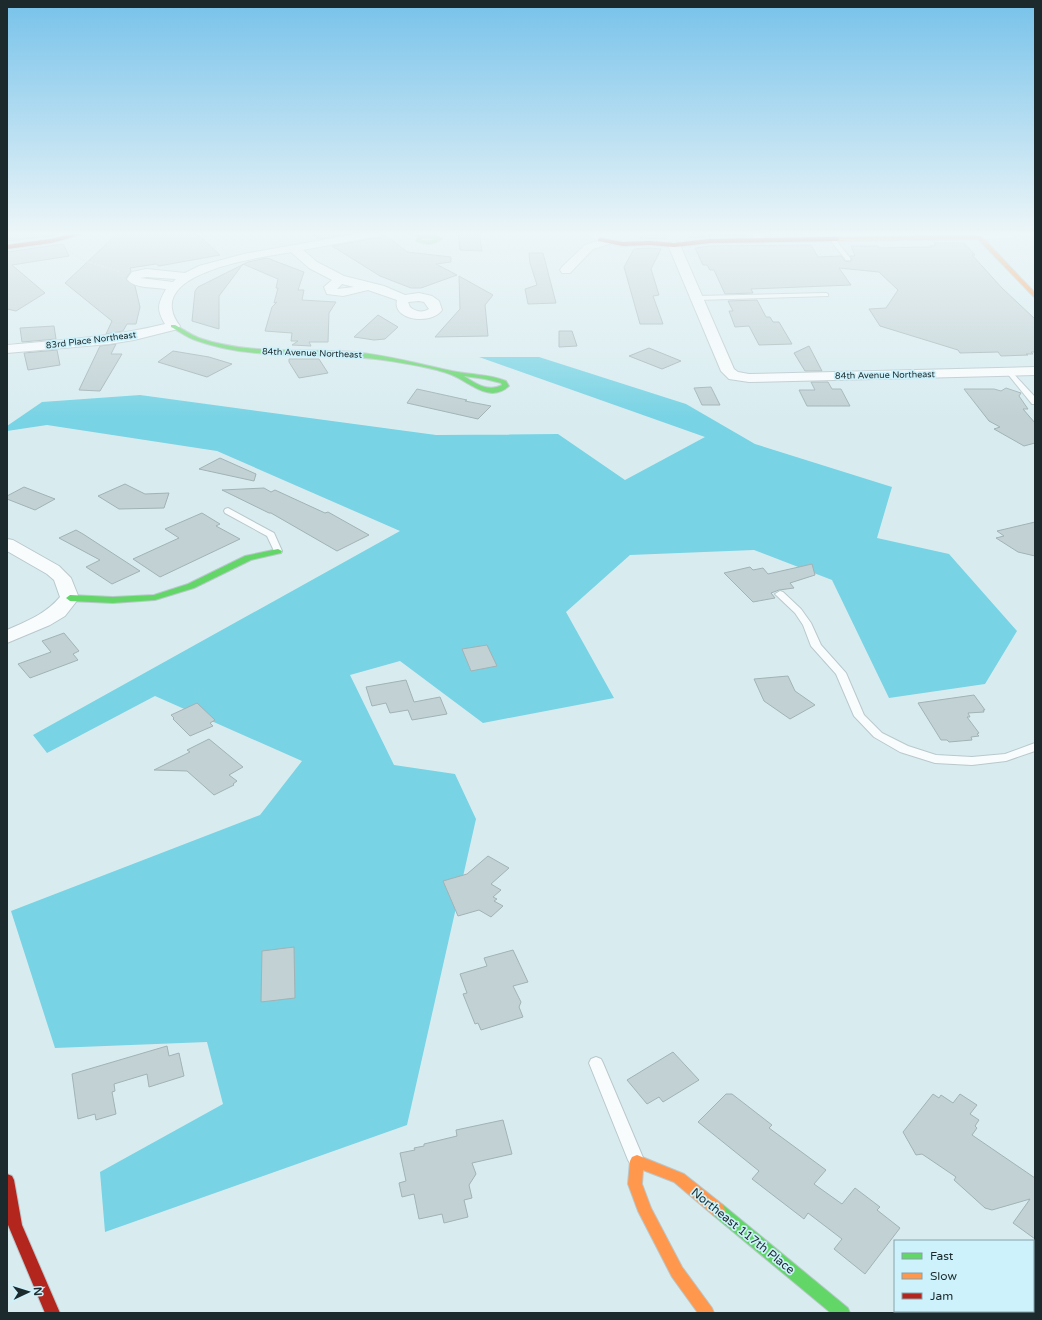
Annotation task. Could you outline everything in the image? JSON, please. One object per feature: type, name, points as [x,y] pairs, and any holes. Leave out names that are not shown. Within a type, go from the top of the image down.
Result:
[{"type":"street","points":[[170,294],[166,301],[166,313],[173,326]]},
{"type":"street","points":[[391,294],[404,299]]},
{"type":"street","points":[[695,294],[697,298]]},
{"type":"street","name":"84th Avenue Northeast","points":[[697,298],[728,372],[734,376],[749,378],[1035,371]]},
{"type":"street","name":"84th Avenue Northeast","points":[[173,326],[199,339],[221,346],[246,350],[367,355],[404,361],[454,373],[497,379],[504,382],[506,386],[500,390],[487,391],[454,373]]},
{"type":"street","name":"83rd Place Northeast","points":[[7,349],[109,340],[134,336],[173,326]]},
{"type":"street","points":[[7,544],[53,570],[62,578],[70,598]]},
{"type":"street","points":[[70,598],[118,600],[156,597],[182,589],[249,558],[278,550]]},
{"type":"street","points":[[7,637],[43,621],[58,612],[70,598]]},
{"type":"street","points":[[636,1161],[635,1184],[645,1211],[678,1272],[707,1313]]},
{"type":"street","name":"Northeast 117th Place","points":[[636,1161],[679,1178],[843,1313]]},
{"type":"street","points":[[7,1180],[15,1225],[53,1313]]},
{"type":"lane","points":[[697,298],[826,295]]},
{"type":"lane","points":[[1009,372],[1035,402]]},
{"type":"lane","points":[[228,511],[271,535],[278,550]]},
{"type":"lane","points":[[780,594],[798,611],[808,625],[816,646],[841,673],[859,716],[878,736],[904,749],[935,759],[972,760],[1006,757],[1035,747]]},
{"type":"lane","points":[[596,1064],[636,1161]]},
{"type":"shaded area","points":[[479,357],[539,357],[686,404],[755,444],[892,487],[877,538],[949,554],[1017,631],[985,684],[889,698],[832,580],[754,550],[630,555],[566,612],[614,698],[483,723],[400,661],[350,675],[394,765],[455,774],[476,819],[407,1125],[105,1232],[100,1172],[223,1104],[207,1042],[55,1048],[11,911],[260,815],[302,761],[155,696],[47,753],[33,735],[400,531],[217,451],[47,425],[7,431],[7,426],[42,402],[140,395],[436,435],[558,434],[625,480],[705,437]]},
{"type":"building","points":[[7,294],[44,294],[16,311],[7,309]]},
{"type":"building","points":[[78,294],[137,294],[140,307],[136,324],[127,324],[123,331],[106,334],[112,321]]},
{"type":"building","points":[[195,294],[221,294],[219,296],[219,329],[192,321]]},
{"type":"building","points":[[277,294],[303,294],[302,300],[336,302],[329,313],[328,342],[309,342],[311,346],[292,345],[298,341],[291,341],[292,333],[265,331],[272,307],[277,302],[274,303]]},
{"type":"building","points":[[460,294],[490,294],[493,295],[485,305],[488,336],[435,337],[460,309]]},
{"type":"building","points":[[526,294],[554,294],[556,303],[528,304]]},
{"type":"building","points":[[631,294],[659,294],[659,295],[653,296],[663,324],[640,324]]},
{"type":"building","points":[[896,294],[1008,294],[1035,319],[1035,352],[1031,352],[1033,354],[1026,354],[1028,355],[1001,356],[998,352],[960,353],[958,350],[880,326],[869,309],[886,308]]},
{"type":"building","points":[[757,300],[766,317],[770,317],[773,322],[779,322],[792,344],[759,345],[749,326],[735,327],[729,311],[733,311],[728,301]]},
{"type":"building","points":[[378,315],[398,327],[385,339],[374,340],[354,337]]},
{"type":"building","points":[[54,326],[56,339],[22,342],[20,328]]},
{"type":"building","points":[[559,331],[572,331],[577,346],[559,347]]},
{"type":"building","points":[[116,344],[111,354],[122,354],[100,391],[79,390],[100,346]]},
{"type":"building","points":[[809,346],[822,371],[805,371],[794,353]]},
{"type":"building","points":[[649,348],[681,361],[662,369],[629,356]]},
{"type":"building","points":[[57,350],[60,365],[28,370],[24,353]]},
{"type":"building","points":[[173,351],[209,357],[232,364],[207,377],[158,362]]},
{"type":"building","points":[[289,359],[319,359],[328,373],[299,378],[289,362]]},
{"type":"building","points":[[811,382],[828,382],[832,389],[841,389],[850,406],[807,406],[799,390],[815,390]]},
{"type":"building","points":[[711,387],[720,405],[702,405],[694,388]]},
{"type":"building","points":[[1006,388],[1021,393],[1019,396],[1028,409],[1023,409],[1035,423],[1035,443],[1024,446],[994,429],[1000,427],[989,421],[964,389],[994,389],[1001,391]]},
{"type":"building","points":[[417,389],[491,406],[478,419],[407,403]]},
{"type":"building","points":[[220,458],[256,474],[254,481],[199,469]]},
{"type":"building","points":[[125,484],[145,494],[169,493],[164,508],[119,509],[98,496]]},
{"type":"building","points":[[24,487],[55,499],[35,510],[7,499],[7,496]]},
{"type":"building","points":[[264,488],[271,492],[275,490],[325,513],[328,512],[369,535],[337,551],[271,513],[222,490]]},
{"type":"building","points":[[202,513],[220,524],[216,526],[240,539],[160,577],[133,559],[179,538],[165,529]]},
{"type":"building","points":[[1035,522],[1035,556],[1018,552],[996,538],[1004,536],[997,531]]},
{"type":"building","points":[[76,530],[140,571],[112,584],[86,567],[100,560],[59,538]]},
{"type":"building","points":[[812,564],[815,575],[790,583],[794,588],[779,590],[771,593],[775,598],[753,602],[724,573],[750,567],[753,570],[763,568],[768,574]]},
{"type":"building","points":[[64,633],[79,651],[73,654],[78,660],[30,678],[18,664],[51,652],[42,641]]},
{"type":"building","points":[[487,645],[497,666],[471,671],[462,649]]},
{"type":"building","points":[[788,676],[795,691],[815,705],[790,719],[764,701],[754,679]]},
{"type":"building","points":[[406,680],[414,702],[440,697],[447,714],[412,720],[408,710],[390,713],[386,703],[372,706],[366,687]]},
{"type":"building","points":[[974,695],[985,710],[983,710],[984,712],[968,713],[970,717],[967,717],[979,733],[977,734],[979,736],[971,737],[972,740],[949,742],[947,740],[941,740],[918,703]]},
{"type":"building","points":[[197,703],[215,720],[210,723],[213,726],[190,736],[173,719],[174,718],[171,715]]},
{"type":"building","points":[[209,739],[243,767],[229,775],[237,781],[233,784],[234,785],[214,795],[187,771],[154,770],[190,752],[187,750]]},
{"type":"building","points":[[488,856],[509,868],[491,884],[501,890],[493,897],[497,899],[494,901],[503,906],[491,917],[479,910],[458,916],[443,881],[467,874]]},
{"type":"building","points":[[294,947],[295,998],[261,1002],[262,951]]},
{"type":"building","points":[[513,950],[528,982],[513,986],[521,1002],[519,1007],[523,1017],[481,1030],[478,1023],[475,1024],[463,994],[467,993],[460,974],[487,966],[484,958]]},
{"type":"building","points":[[167,1046],[169,1056],[179,1053],[184,1076],[149,1087],[147,1074],[114,1084],[115,1091],[112,1092],[116,1114],[96,1120],[95,1114],[78,1119],[72,1074]]},
{"type":"building","points":[[673,1052],[699,1080],[663,1102],[659,1097],[647,1104],[627,1080]]},
{"type":"building","points":[[726,1094],[732,1094],[772,1125],[769,1128],[826,1170],[814,1184],[842,1204],[855,1188],[880,1207],[877,1210],[900,1228],[865,1274],[834,1249],[842,1239],[808,1213],[804,1219],[752,1179],[759,1171],[698,1122]]},
{"type":"building","points":[[933,1094],[939,1098],[941,1095],[953,1103],[960,1094],[977,1105],[970,1114],[979,1120],[975,1126],[977,1128],[972,1135],[1035,1178],[1035,1239],[1013,1223],[1030,1199],[992,1210],[985,1208],[954,1180],[956,1177],[922,1154],[916,1155],[903,1132]]},
{"type":"building","points":[[503,1120],[512,1154],[472,1163],[476,1174],[469,1185],[472,1198],[464,1200],[468,1217],[444,1223],[442,1214],[419,1219],[414,1194],[402,1197],[399,1183],[406,1181],[400,1153],[415,1150],[414,1148],[424,1146],[424,1144],[457,1136],[456,1130]]},
{"type":"traffic: fast","points":[[173,326],[197,339],[216,345],[255,351],[367,355],[453,373],[459,374],[479,376],[492,378],[504,382],[506,386],[499,389],[485,390],[472,385],[466,381],[460,377],[454,373]]},
{"type":"traffic: fast","points":[[70,598],[113,600],[155,597],[191,586],[248,558],[278,551]]},
{"type":"traffic: fast","points":[[718,1210],[843,1313]]},
{"type":"traffic: slow","points":[[707,1313],[677,1272],[645,1211],[635,1184],[637,1161],[679,1178],[718,1210]]},
{"type":"traffic: jam","points":[[7,1180],[15,1225],[53,1313]]}]
